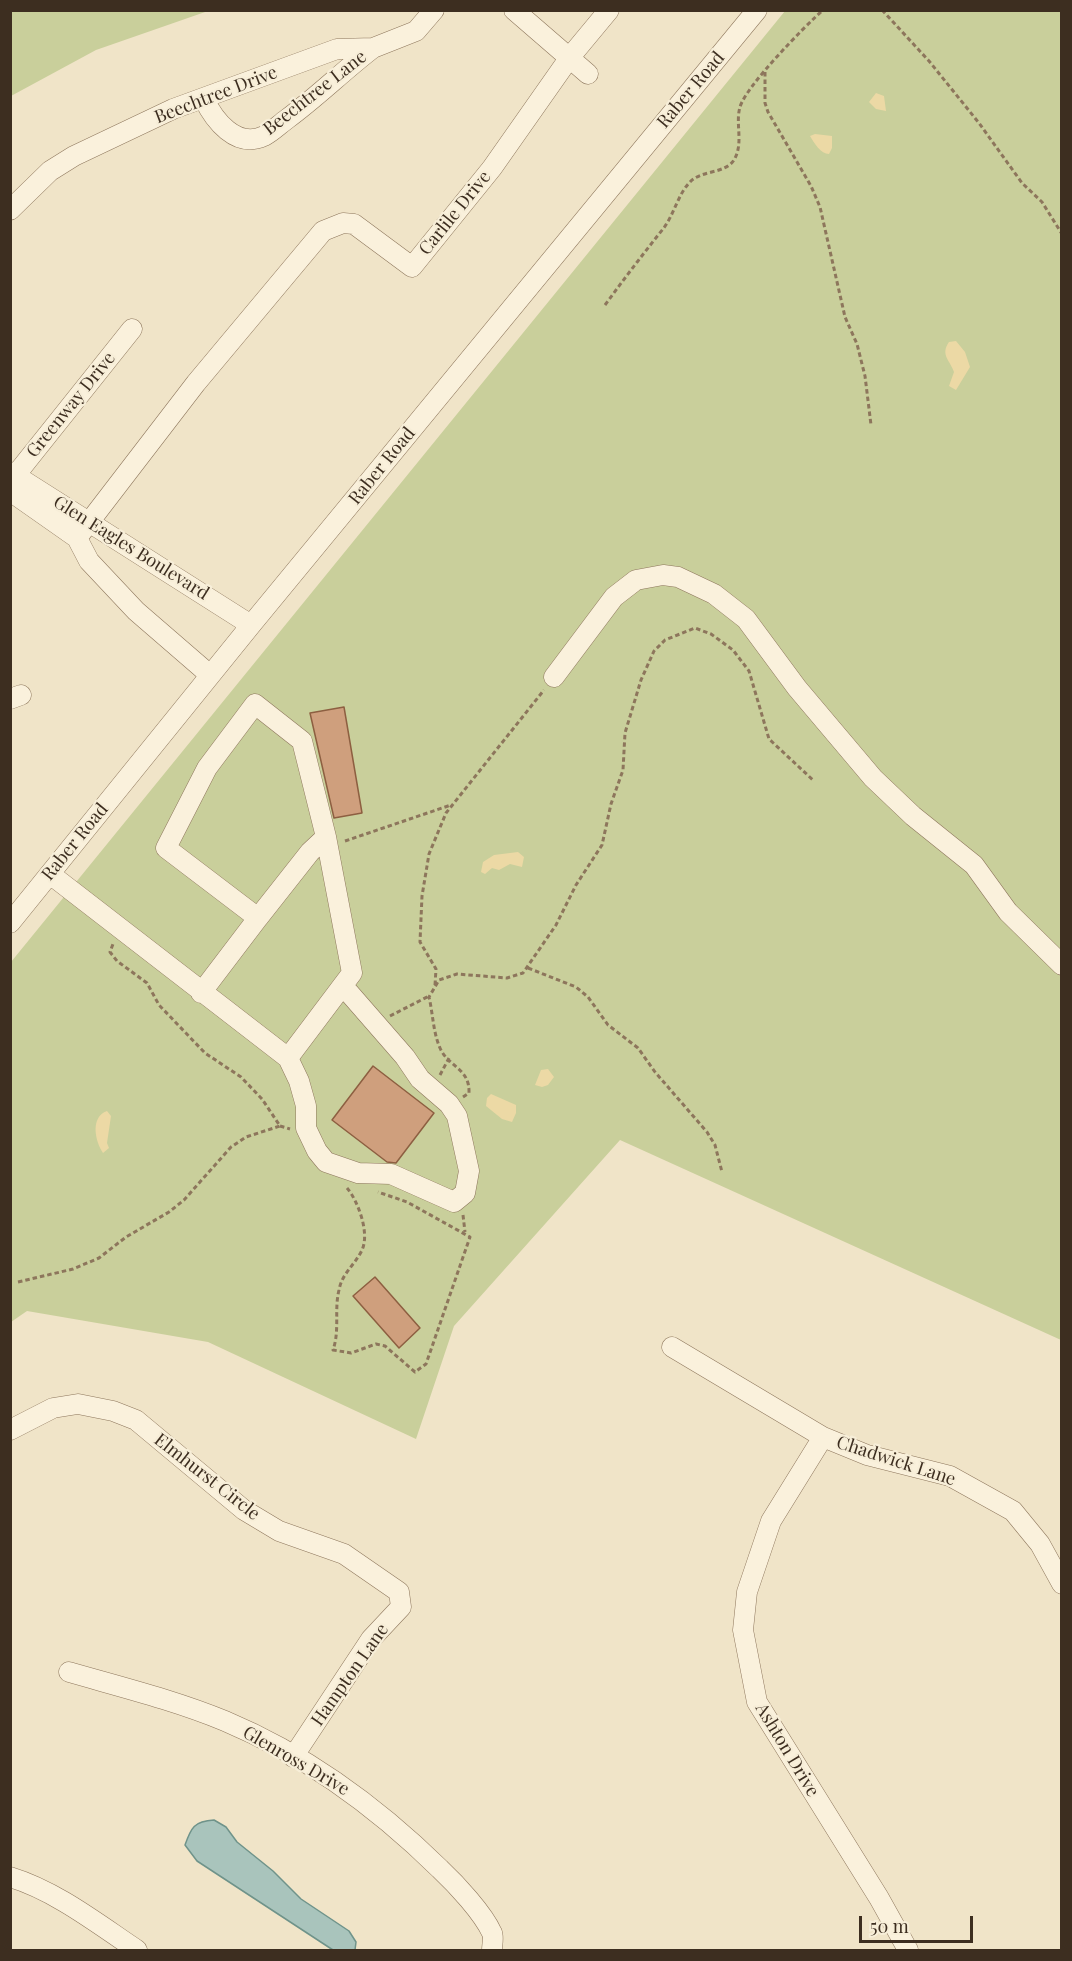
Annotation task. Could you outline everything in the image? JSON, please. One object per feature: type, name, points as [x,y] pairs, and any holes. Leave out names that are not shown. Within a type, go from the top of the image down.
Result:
[{"type":"street","name":"Beechtree Drive","points":[[10,210],[50,171],[74,156],[173,109],[337,49],[373,48],[416,31],[434,10]]},
{"type":"street","points":[[514,10],[588,74]]},
{"type":"street","name":"Carlile Drive","points":[[84,530],[179,405],[323,231],[343,223],[354,225],[412,267],[492,168],[570,57],[609,10]]},
{"type":"street","name":"Raber Road","points":[[10,923],[210,675],[757,10]]},
{"type":"street","name":"Beechtree Lane","points":[[204,99],[211,114],[226,130],[238,136],[263,136],[310,102],[373,48]]},
{"type":"street","name":"Greenway Drive","points":[[12,480],[132,329]]},
{"type":"street","name":"Glen Eagles Boulevard","points":[[12,480],[84,530],[251,625]]},
{"type":"street","name":"Glen Eagles Boulevard","points":[[84,530],[89,561],[136,611],[210,675]]},
{"type":"street","points":[[554,677],[614,597],[636,580],[663,575],[678,577],[707,590],[746,619],[797,688],[873,778],[906,810],[974,864],[1008,912],[1062,965]]},
{"type":"street","points":[[258,918],[166,848],[207,768],[255,704],[302,741],[326,837],[352,973],[344,987],[288,1058]]},
{"type":"street","points":[[201,993],[310,852],[326,837]]},
{"type":"street","points":[[50,874],[288,1058],[299,1081],[306,1106],[306,1128],[316,1151],[326,1162],[358,1173],[391,1174],[425,1191],[454,1202],[459,1201],[465,1193],[469,1171],[457,1116],[449,1104],[420,1078],[344,987]]},
{"type":"street","name":"Chadwick Lane","points":[[672,1347],[823,1437],[867,1455],[950,1476],[1013,1511],[1040,1544],[1062,1584]]},
{"type":"street","name":"Elmhurst Circle","points":[[10,1430],[53,1408],[78,1404],[113,1411],[136,1420],[244,1510],[279,1531],[344,1554],[399,1592]]},
{"type":"street","name":"Ashton Drive","points":[[823,1437],[771,1521],[747,1592],[743,1630],[757,1702],[879,1898],[908,1950]]},
{"type":"street","name":"Hampton Lane","points":[[293,1757],[371,1639],[401,1607],[399,1592]]},
{"type":"street","name":"Glenross Drive","points":[[69,1672],[161,1698],[225,1721],[293,1757],[356,1795],[463,1892],[492,1934],[492,1950]]},
{"type":"street","points":[[10,1877],[27,1882],[80,1912],[137,1950]]},
{"type":"path","points":[[605,305],[626,274],[662,230],[688,183],[696,176],[730,165],[734,159],[740,134],[738,119],[744,96],[823,10]]},
{"type":"path","points":[[882,10],[929,61],[979,123],[1022,183],[1042,202],[1062,234]]},
{"type":"path","points":[[765,72],[765,103],[768,112],[811,186],[822,217],[845,317],[857,344],[865,376],[871,425]]},
{"type":"path","points":[[374,1022],[429,997],[439,980],[457,974],[507,978],[523,973],[556,925],[576,885],[602,845],[611,804],[623,770],[625,733],[654,651],[665,640],[695,628],[711,634],[733,650],[749,671],[769,739],[814,781]]},
{"type":"path","points":[[454,1098],[462,1098],[469,1093],[469,1083],[464,1072],[441,1051],[429,997],[436,983],[436,969],[420,942],[424,878],[429,854],[446,813],[554,677]]},
{"type":"path","points":[[346,850],[345,839],[453,805]]},
{"type":"path","points":[[124,931],[114,940],[110,952],[117,961],[147,983],[159,1005],[205,1053],[241,1077],[262,1099],[280,1126],[294,1131]]},
{"type":"path","points":[[527,967],[576,987],[588,997],[608,1025],[638,1048],[659,1077],[707,1132],[715,1145],[722,1172]]},
{"type":"path","points":[[440,1084],[440,1074],[449,1058]]},
{"type":"path","points":[[18,1282],[73,1269],[99,1258],[126,1237],[177,1206],[231,1147],[246,1137],[280,1126]]},
{"type":"path","points":[[342,1184],[354,1197],[362,1223],[363,1247],[355,1262],[344,1273],[340,1286],[336,1300],[338,1336],[333,1350],[351,1353],[376,1344],[385,1346],[415,1372],[426,1365],[470,1237],[407,1202],[370,1189]]},
{"type":"path","points":[[347,1188],[358,1188]]},
{"type":"green space","points":[[11,10],[208,11],[96,50],[11,96]]},
{"type":"green space","points":[[785,11],[1061,11],[1061,1340],[620,1140],[454,1326],[416,1439],[208,1342],[27,1311],[11,1322],[11,962]]},
{"type":"sand","points":[[876,93],[884,96],[886,111],[876,109],[869,102]]},
{"type":"sand","points":[[815,134],[832,136],[832,148],[829,154],[821,150],[814,142],[810,136]]},
{"type":"sand","points":[[956,341],[965,352],[970,367],[956,390],[949,386],[954,372],[945,350],[949,342]]},
{"type":"sand","points":[[518,852],[524,857],[522,867],[510,864],[499,870],[492,868],[485,874],[481,872],[483,862],[494,855]]},
{"type":"sand","points":[[548,1069],[554,1077],[548,1085],[542,1087],[535,1085],[541,1070]]},
{"type":"sand","points":[[491,1094],[516,1105],[516,1113],[512,1122],[502,1119],[486,1106],[487,1098]]},
{"type":"sand","points":[[107,1111],[111,1116],[107,1143],[109,1148],[103,1153],[96,1136],[96,1124],[98,1118]]},
{"type":"water","points":[[214,1820],[226,1827],[237,1842],[273,1871],[301,1899],[349,1931],[356,1942],[355,1950],[333,1950],[197,1861],[185,1845],[187,1839],[194,1826]]},
{"type":"building","points":[[344,707],[362,813],[334,818],[310,713]]},
{"type":"building","points":[[373,1066],[434,1113],[396,1163],[387,1162],[332,1120]]},
{"type":"building","points":[[375,1277],[420,1328],[399,1348],[353,1296]]}]
